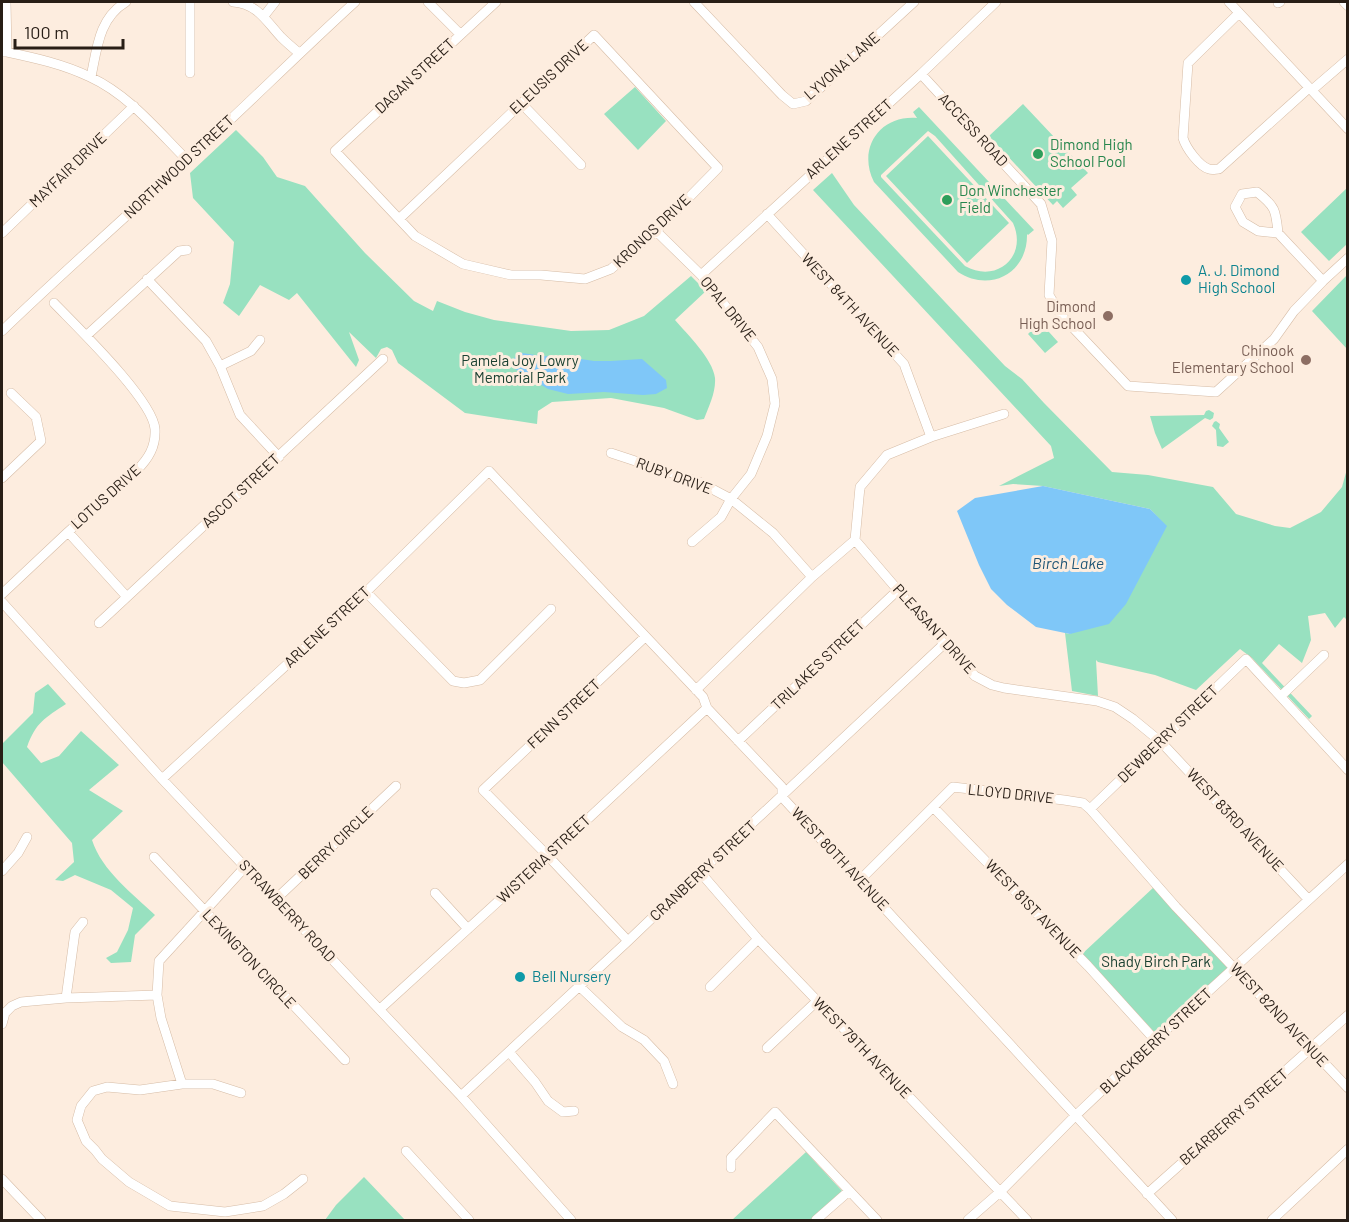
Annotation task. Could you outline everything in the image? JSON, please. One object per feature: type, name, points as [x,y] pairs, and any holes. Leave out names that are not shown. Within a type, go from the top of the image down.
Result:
[{"type":"street","points":[[6,2],[4,52],[52,62],[91,77],[134,106],[187,160]]},
{"type":"street","points":[[190,2],[190,73]]},
{"type":"street","points":[[233,2],[252,7],[264,16],[298,53]]},
{"type":"street","points":[[264,16],[275,2]]},
{"type":"street","name":"NORTHWOOD STREET","points":[[2,331],[355,2]]},
{"type":"street","points":[[428,2],[460,34]]},
{"type":"street","name":"DAGAN STREET","points":[[335,151],[496,2]]},
{"type":"street","name":"LYVONA LANE","points":[[694,2],[793,104],[806,101],[914,2]]},
{"type":"street","name":"ARLENE STREET","points":[[701,275],[921,74],[996,2]]},
{"type":"street","points":[[1229,2],[1347,129]]},
{"type":"street","points":[[1344,2],[1347,6]]},
{"type":"street","points":[[91,77],[101,31],[108,17],[120,3]]},
{"type":"street","points":[[1239,13],[1188,63],[1183,138],[1185,144],[1202,164],[1211,170],[1219,169],[1347,59]]},
{"type":"street","name":"ELEUSIS DRIVE","points":[[399,219],[594,35],[718,168]]},
{"type":"street","name":"ACCESS ROAD","points":[[921,74],[1041,204],[1052,241],[1050,295],[1061,315],[1128,386],[1216,392],[1274,339],[1294,311],[1323,281]]},
{"type":"street","points":[[521,103],[581,165]]},
{"type":"street","name":"MAYFAIR DRIVE","points":[[2,233],[134,106]]},
{"type":"street","name":"KRONOS DRIVE","points":[[335,151],[415,236],[463,264],[511,275],[585,279],[611,269],[656,231],[718,168]]},
{"type":"street","points":[[1278,233],[1258,231],[1243,222],[1234,207],[1242,194],[1257,192],[1270,203],[1276,213],[1278,233],[1323,281],[1347,258]]},
{"type":"street","name":"WEST 84TH AVENUE","points":[[767,214],[904,364],[931,437]]},
{"type":"street","name":"OPAL DRIVE","points":[[656,231],[701,275],[758,347],[772,379],[775,404],[767,436],[751,474],[731,499],[721,517],[692,542]]},
{"type":"street","points":[[86,336],[179,251],[187,250]]},
{"type":"street","points":[[147,279],[206,341],[220,366],[240,415],[279,457]]},
{"type":"street","name":"LOTUS DRIVE","points":[[2,594],[147,459],[153,445],[155,428],[144,403],[54,303]]},
{"type":"street","points":[[220,366],[251,351],[260,340]]},
{"type":"street","name":"ASCOT STREET","points":[[99,623],[383,359]]},
{"type":"street","points":[[2,478],[41,441],[36,417],[11,393]]},
{"type":"street","points":[[696,690],[812,577],[855,540],[860,488],[887,455],[931,437],[1004,414]]},
{"type":"street","name":"RUBY DRIVE","points":[[611,453],[699,482],[731,499],[773,533],[812,577]]},
{"type":"street","name":"ARLENE STREET","points":[[162,778],[366,592],[489,471]]},
{"type":"street","name":"WEST 80TH AVENUE","points":[[489,471],[703,697],[707,708],[782,787],[782,797],[1172,1221]]},
{"type":"street","points":[[68,532],[127,597]]},
{"type":"street","name":"PLEASANT DRIVE","points":[[855,540],[944,644],[975,676],[992,685],[1106,704],[1133,719],[1161,742]]},
{"type":"street","name":"TRILAKES STREET","points":[[738,741],[897,590]]},
{"type":"street","points":[[366,592],[453,681],[464,683],[480,680],[551,609]]},
{"type":"street","name":"STRAWBERRY ROAD","points":[[2,602],[162,778],[461,1096],[571,1221]]},
{"type":"street","name":"FENN STREET","points":[[548,856],[483,790],[645,637]]},
{"type":"street","name":"CRANBERRY STREET","points":[[461,1096],[944,644]]},
{"type":"street","points":[[1324,656],[1281,696],[1347,770]]},
{"type":"street","name":"DEWBERRY STREET","points":[[1090,809],[1246,659],[1281,696]]},
{"type":"street","name":"WISTERIA STREET","points":[[380,1010],[707,708]]},
{"type":"street","name":"WEST 83RD AVENUE","points":[[1161,742],[1308,899]]},
{"type":"street","name":"BERRY CIRCLE","points":[[276,899],[396,786]]},
{"type":"street","name":"LLOYD DRIVE","points":[[860,880],[953,787],[1083,803],[1090,809]]},
{"type":"street","name":"WEST 81ST AVENUE","points":[[933,807],[1088,966],[1155,1040]]},
{"type":"street","name":"WEST 82ND AVENUE","points":[[1090,809],[1176,907],[1347,1088]]},
{"type":"street","points":[[2,871],[18,853],[27,837]]},
{"type":"street","points":[[548,856],[628,941]]},
{"type":"street","name":"LEXINGTON CIRCLE","points":[[154,857],[345,1060]]},
{"type":"street","name":"BLACKBERRY STREET","points":[[968,1221],[1155,1040],[1347,864]]},
{"type":"street","points":[[182,1084],[161,1018],[157,994],[159,961],[245,867]]},
{"type":"street","name":"WEST 79TH AVENUE","points":[[700,872],[758,939],[1027,1221]]},
{"type":"street","points":[[435,894],[468,929]]},
{"type":"street","points":[[66,998],[75,932],[83,922]]},
{"type":"street","points":[[710,987],[758,939]]},
{"type":"street","points":[[579,987],[622,1027],[644,1040],[664,1061],[673,1084]]},
{"type":"street","points":[[2,1024],[5,1013],[12,1006],[21,1002],[157,994]]},
{"type":"street","points":[[767,1048],[817,1001]]},
{"type":"street","name":"BEARBERRY STREET","points":[[1147,1194],[1347,1015]]},
{"type":"street","points":[[509,1052],[548,1101],[563,1112],[574,1111]]},
{"type":"street","points":[[242,1093],[213,1084],[182,1084],[140,1090],[107,1087],[93,1091],[81,1106],[77,1120],[86,1141],[102,1159],[129,1182],[170,1206],[223,1216],[263,1206],[284,1194],[303,1179]]},
{"type":"street","points":[[731,1168],[731,1158],[775,1112],[877,1221]]},
{"type":"street","points":[[1272,1221],[1347,1149]]},
{"type":"street","points":[[406,1151],[469,1221]]},
{"type":"street","points":[[2,1179],[41,1221]]},
{"type":"street","points":[[816,1221],[849,1191]]},
{"type":"green space","points":[[635,87],[666,121],[638,150],[604,114]]},
{"type":"green space","name":"Dimond High School Pool","points":[[1023,104],[1088,173],[1071,188],[1077,195],[1063,208],[1057,201],[1053,205],[989,136]]},
{"type":"green space","points":[[919,107],[1034,230],[1027,234],[1026,248],[1021,259],[1005,276],[982,280],[970,278],[958,272],[874,182],[869,169],[868,157],[875,136],[892,122],[904,118],[917,118],[913,112]],"holes":[[[928,131],[1013,223],[1017,235],[1013,256],[1007,264],[998,269],[988,272],[977,271],[965,266],[881,177]]]},
{"type":"green space","name":"Pamela Joy Lowry Memorial Park","points":[[236,130],[263,157],[277,177],[305,186],[365,253],[414,301],[433,311],[437,301],[494,320],[571,331],[609,330],[644,316],[691,276],[706,291],[675,320],[699,347],[713,371],[715,378],[712,399],[704,419],[697,420],[664,408],[611,398],[552,402],[538,411],[537,424],[465,413],[398,363],[392,350],[387,347],[381,349],[376,358],[349,332],[359,360],[356,367],[297,293],[289,300],[260,285],[239,316],[223,303],[230,284],[234,242],[193,198],[190,173]]},
{"type":"green space","name":"Don Winchester Field","points":[[928,136],[1009,223],[967,263],[886,176]]},
{"type":"green space","points":[[832,173],[854,205],[1005,366],[1022,379],[1112,472],[1148,475],[1213,487],[1236,514],[1275,526],[1290,528],[1321,512],[1342,487],[1347,469],[1347,620],[1344,617],[1335,628],[1325,613],[1308,616],[1311,640],[1302,663],[1279,644],[1262,663],[1312,716],[1309,719],[1252,658],[1240,649],[1196,690],[1155,675],[1096,660],[1098,696],[1072,691],[1065,633],[1070,634],[1166,526],[1150,509],[1043,486],[1013,484],[999,486],[1054,458],[1051,446],[813,190]]},
{"type":"green space","points":[[1347,188],[1347,244],[1329,261],[1301,232]]},
{"type":"green space","points":[[1347,275],[1347,349],[1312,311]]},
{"type":"green space","points":[[1040,322],[1058,342],[1045,353],[1028,334]]},
{"type":"green space","points":[[1209,410],[1214,413],[1213,418],[1210,420],[1205,418],[1162,449],[1150,416],[1204,415]]},
{"type":"green space","points":[[1216,421],[1220,424],[1219,428],[1229,442],[1223,447],[1217,446],[1216,430],[1212,426]]},
{"type":"green space","points":[[48,684],[66,704],[42,721],[30,739],[27,747],[41,763],[59,756],[81,731],[119,765],[89,790],[123,811],[92,840],[111,872],[155,915],[135,935],[131,962],[111,963],[106,958],[117,952],[128,930],[133,908],[111,890],[75,875],[63,881],[55,880],[74,862],[72,843],[2,762],[2,744],[33,713],[35,693]]},
{"type":"green space","name":"Shady Birch Park","points":[[1154,887],[1230,968],[1157,1035],[1082,954]]},
{"type":"green space","points":[[806,1152],[843,1192],[812,1220],[732,1220]]},
{"type":"green space","points":[[364,1177],[405,1220],[325,1220],[336,1205]]},
{"type":"water","points":[[522,353],[594,361],[642,359],[666,380],[667,388],[656,394],[643,395],[604,392],[568,394],[548,389],[515,369],[514,358]]},
{"type":"water","name":"Birch Lake","points":[[1043,486],[1150,509],[1167,526],[1126,604],[1109,624],[1070,634],[1036,627],[1007,605],[991,589],[979,565],[957,511],[975,498]]},
{"type":"place","name":"Dimond High School Pool","points":[[1038,154]]},
{"type":"place","name":"Don Winchester Field","points":[[947,200]]},
{"type":"place","name":"A. J. Dimond High School","points":[[1186,280]]},
{"type":"place","name":"Dimond High School","points":[[1108,316]]},
{"type":"place","name":"Chinook Elementary School","points":[[1306,360]]},
{"type":"place","name":"Bell Nursery","points":[[520,977]]}]
